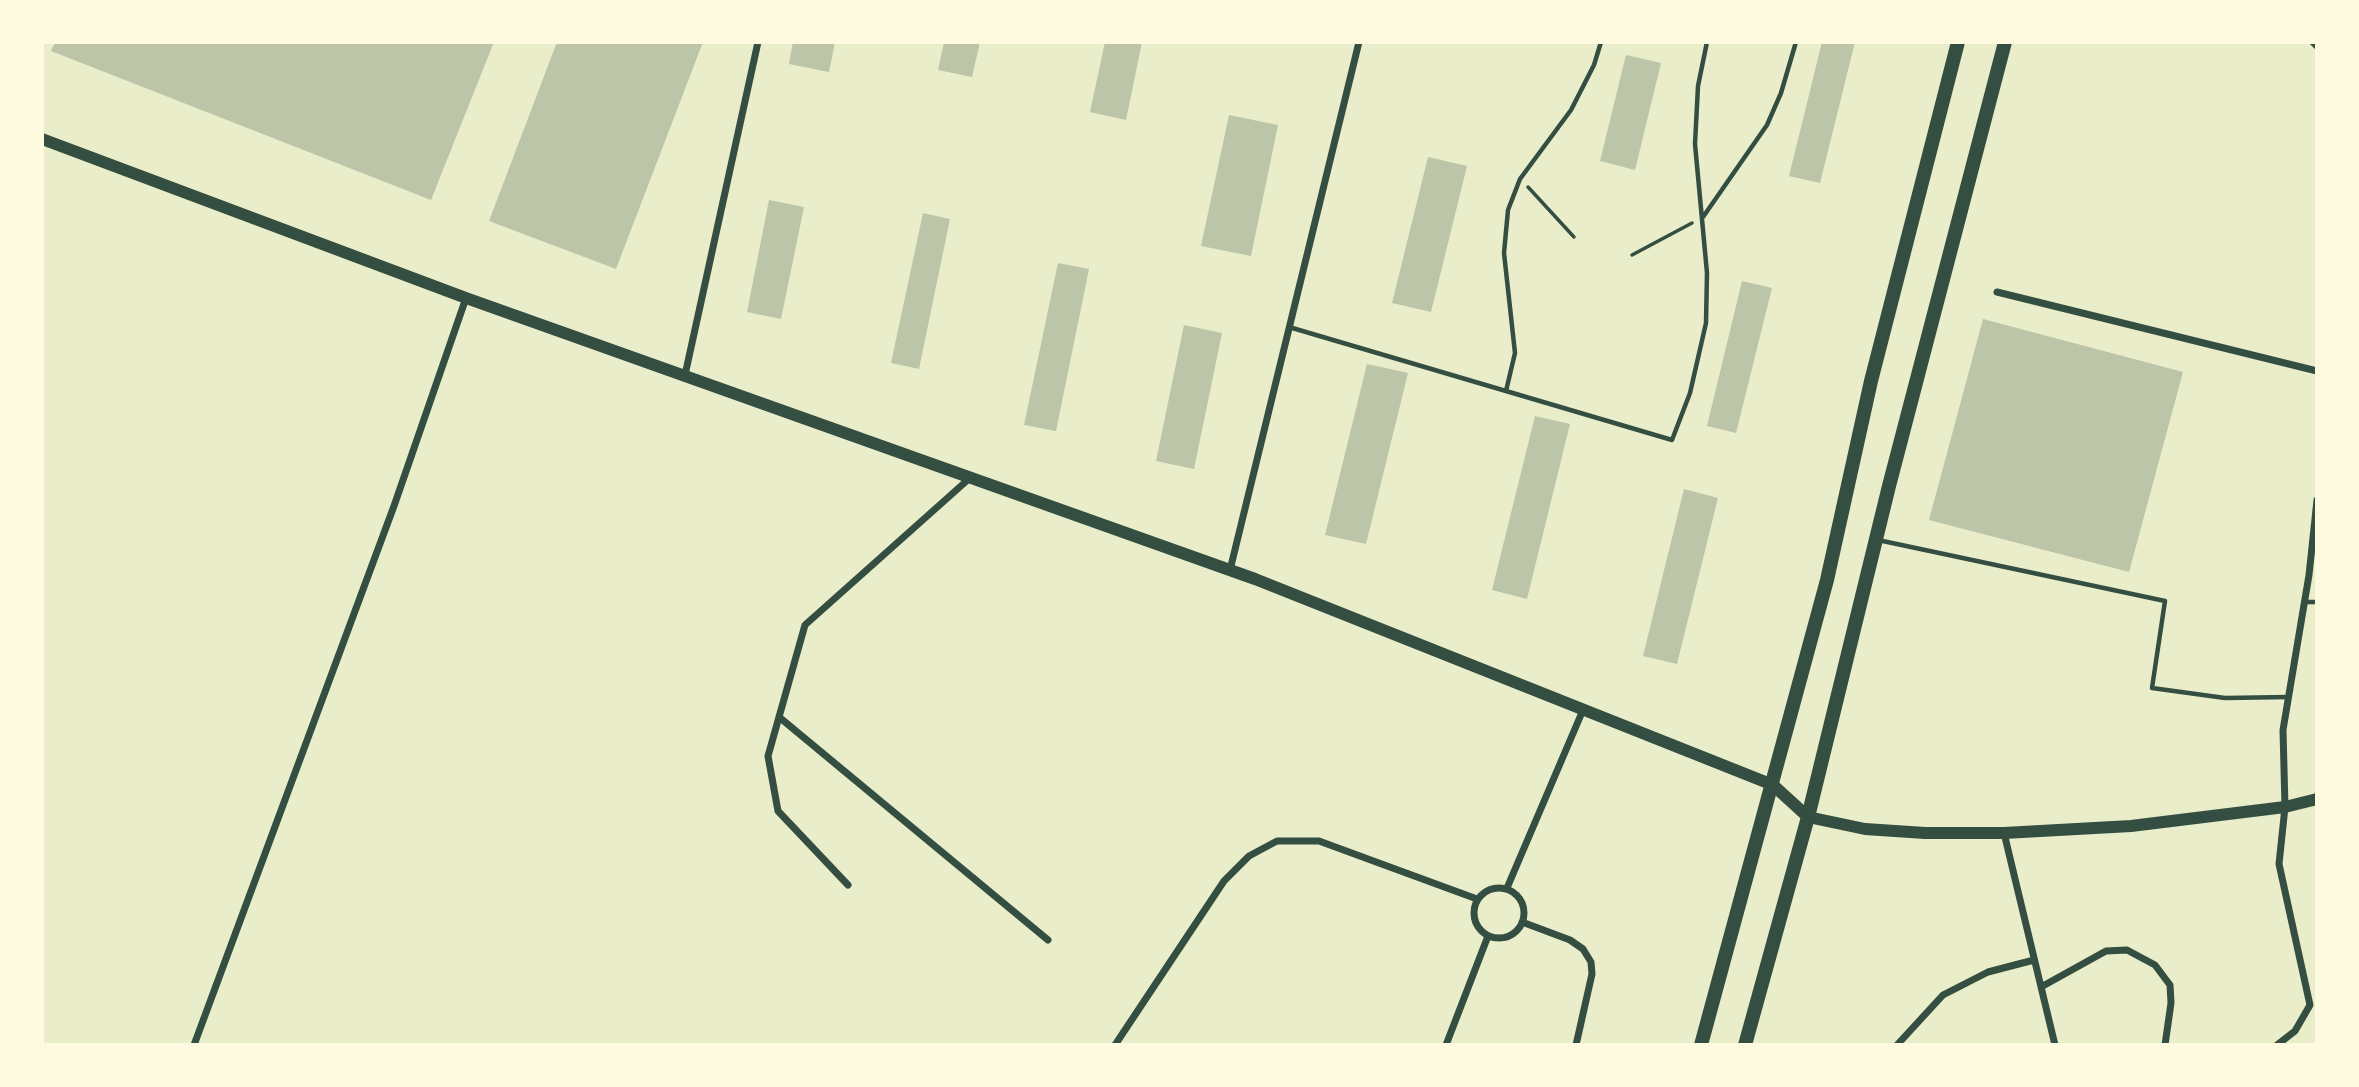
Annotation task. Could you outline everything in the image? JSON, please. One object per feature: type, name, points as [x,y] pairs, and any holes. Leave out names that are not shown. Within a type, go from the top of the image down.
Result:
[{"type":"main road","points":[[1701,1045],[1827,580],[1871,381],[1958,42]]},
{"type":"main road","points":[[1745,1045],[1808,817],[2005,42]]},
{"type":"street","points":[[685,375],[758,42]]},
{"type":"street","points":[[1230,570],[1359,42]]},
{"type":"street","points":[[42,139],[466,298],[1230,570],[1773,785],[1808,817],[1864,829],[1925,833],[2004,833],[2131,827],[2285,807],[2317,799]]},
{"type":"street","points":[[1997,292],[2317,370]]},
{"type":"street","points":[[194,1045],[394,506],[466,298]]},
{"type":"street","points":[[848,885],[778,811],[768,756],[805,625],[971,477]]},
{"type":"street","points":[[2277,1045],[2300,1025],[2310,1004],[2279,864],[2285,807],[2283,730],[2304,603],[2317,500]]},
{"type":"street","points":[[1507,888],[1583,710]]},
{"type":"street","points":[[779,718],[1048,940]]},
{"type":"street","points":[[2004,833],[2055,1045]]},
{"type":"street","points":[[1115,1045],[1224,881],[1249,856],[1277,841],[1319,841],[1477,899]]},
{"type":"street","points":[[1490,888],[1507,888],[1515,892],[1524,906],[1522,922],[1518,929],[1504,938],[1488,936],[1476,925],[1474,907],[1477,899],[1490,888]]},
{"type":"street","points":[[1522,922],[1570,940],[1583,949],[1591,962],[1592,974],[1576,1045]]},
{"type":"street","points":[[1446,1045],[1488,936]]},
{"type":"street","points":[[2041,987],[2106,951],[2127,950],[2155,965],[2170,985],[2171,1003],[2165,1045]]},
{"type":"street","points":[[1897,1045],[1943,995],[1988,972],[2034,960]]},
{"type":"lane","points":[[1506,391],[1515,341],[1504,253],[1508,210],[1520,179],[1571,110],[1594,65],[1601,42]]},
{"type":"lane","points":[[1289,327],[1672,440],[1690,393],[1706,323],[1707,273],[1695,144],[1698,86],[1707,42]]},
{"type":"lane","points":[[1702,218],[1767,125],[1781,93],[1796,42]]},
{"type":"lane","points":[[2311,42],[2317,48]]},
{"type":"lane","points":[[1877,540],[2165,601],[2152,688],[2224,698],[2289,697]]},
{"type":"lane","points":[[2304,603],[2317,602]]},
{"type":"path","points":[[1520,179],[1574,237]]},
{"type":"path","points":[[1632,256],[1702,218]]},
{"type":"building","points":[[55,42],[494,42],[431,200],[51,51]]},
{"type":"building","points":[[557,42],[703,42],[616,269],[489,221]]},
{"type":"building","points":[[793,42],[835,42],[829,72],[789,64]]},
{"type":"building","points":[[944,42],[980,42],[972,77],[938,70]]},
{"type":"building","points":[[1105,42],[1142,42],[1126,120],[1090,112]]},
{"type":"building","points":[[1822,42],[1855,42],[1820,183],[1789,176]]},
{"type":"building","points":[[1626,55],[1661,63],[1635,170],[1600,161]]},
{"type":"building","points":[[1229,115],[1278,125],[1251,256],[1201,246]]},
{"type":"building","points":[[1428,157],[1467,166],[1431,312],[1392,303]]},
{"type":"building","points":[[769,200],[804,207],[781,319],[747,312]]},
{"type":"building","points":[[923,213],[950,219],[919,369],[891,363]]},
{"type":"building","points":[[1058,263],[1089,269],[1056,431],[1024,425]]},
{"type":"building","points":[[1742,281],[1772,288],[1736,433],[1707,426]]},
{"type":"building","points":[[1983,319],[2183,372],[2129,572],[1929,520]]},
{"type":"building","points":[[1184,325],[1222,333],[1194,469],[1156,461]]},
{"type":"building","points":[[1367,364],[1408,373],[1366,544],[1325,535]]},
{"type":"building","points":[[1535,416],[1570,424],[1527,599],[1492,590]]},
{"type":"building","points":[[1684,489],[1718,498],[1677,664],[1643,656]]}]
